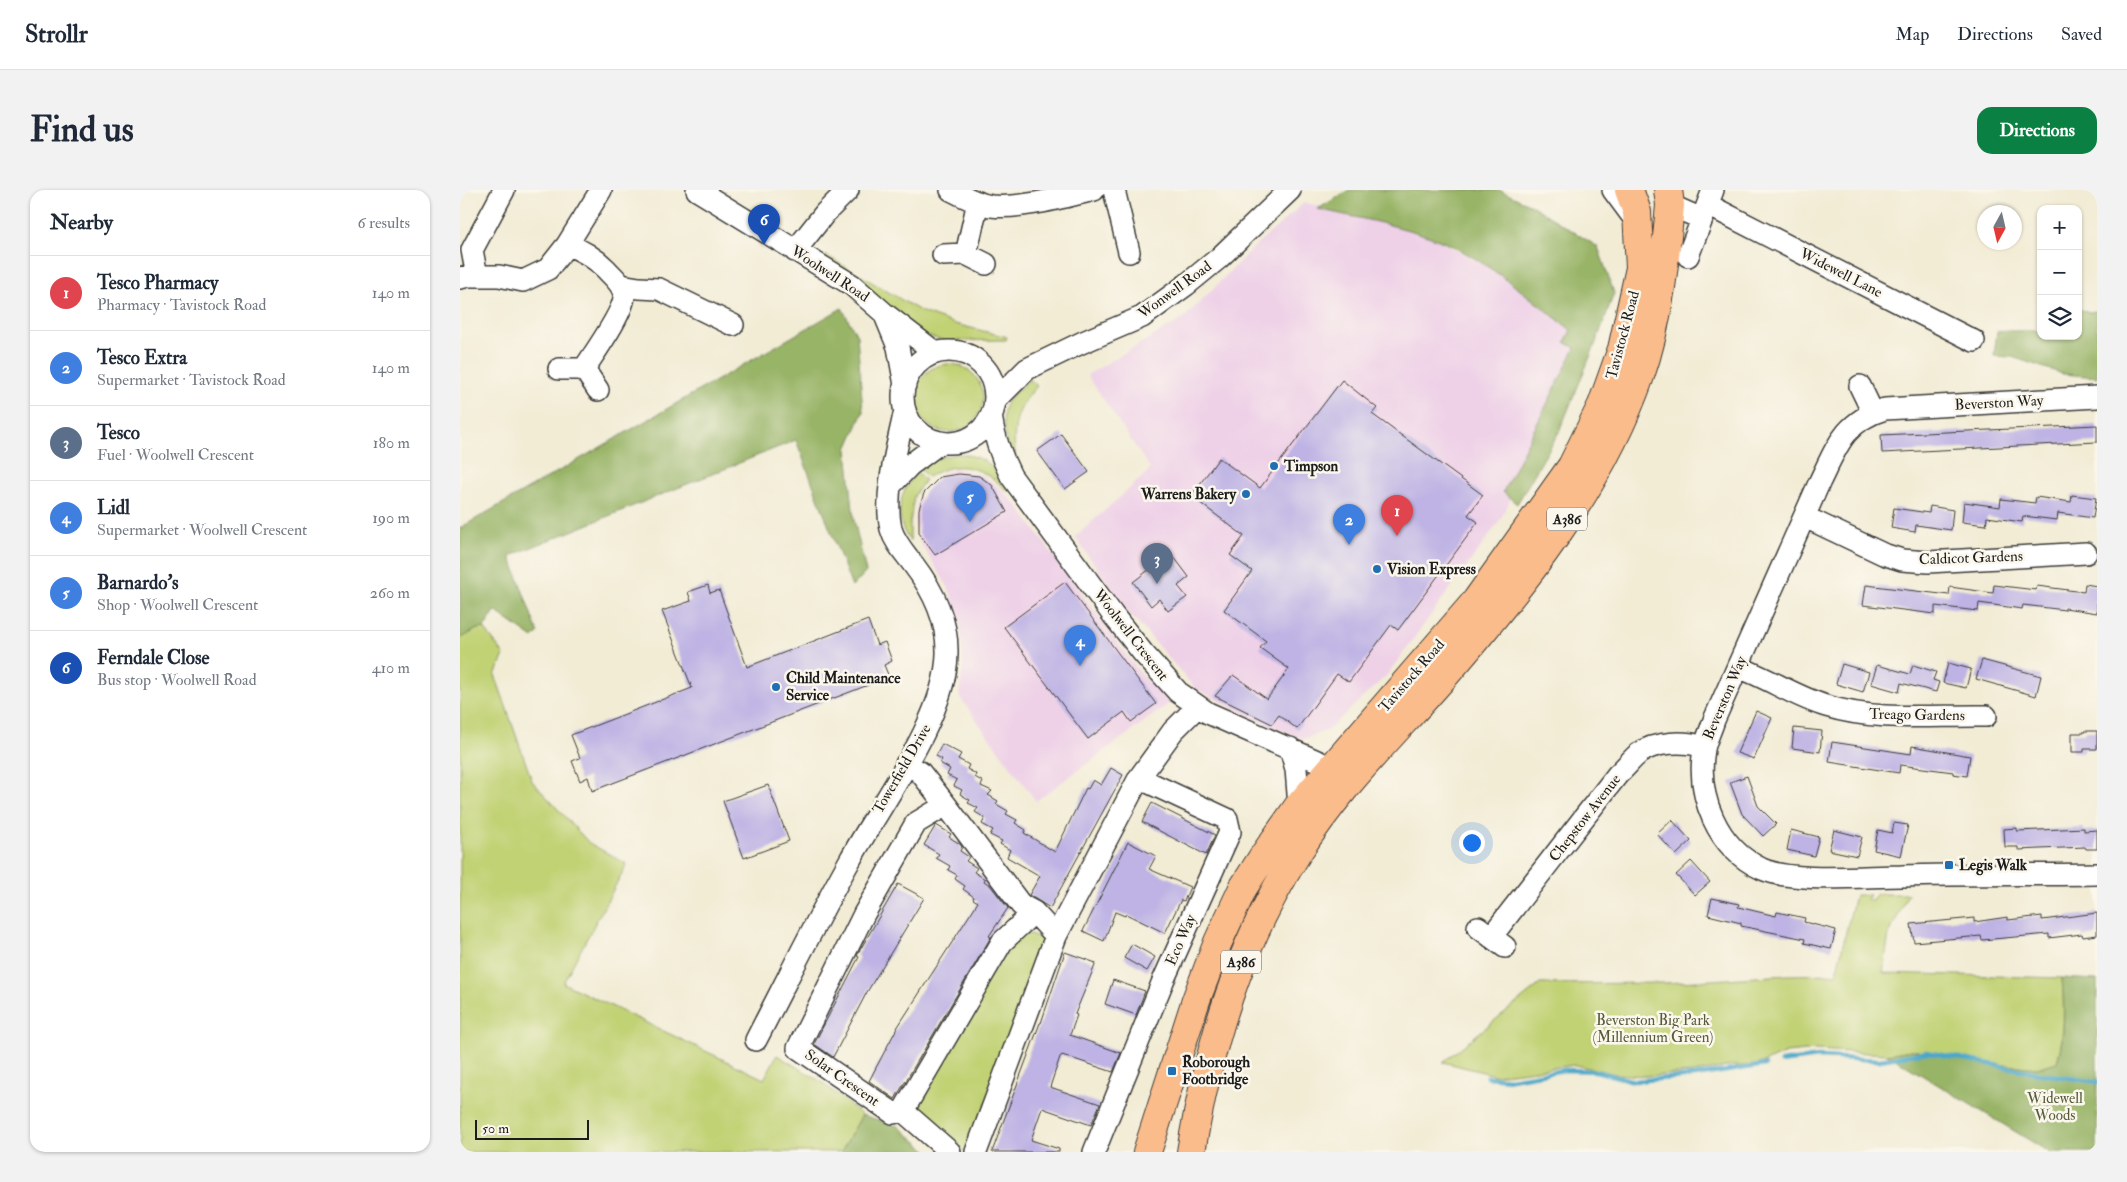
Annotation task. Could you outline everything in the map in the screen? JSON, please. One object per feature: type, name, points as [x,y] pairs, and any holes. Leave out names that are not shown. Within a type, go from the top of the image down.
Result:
[{"type":"highway","name":"Tavistock Road","points":[[1147,1152],[1172,1071],[1218,942],[1243,888],[1264,854],[1299,806],[1476,601],[1572,466],[1602,405],[1622,349],[1640,268],[1639,226],[1637,212],[1629,190]]},
{"type":"highway","name":"Tavistock Road","points":[[1191,1152],[1209,1057],[1230,990],[1272,895],[1299,850],[1341,793],[1440,680],[1552,543],[1590,484],[1619,428],[1640,376],[1650,340],[1658,300],[1670,196]]},
{"type":"street","points":[[504,190],[472,250],[468,277],[500,276],[523,281],[548,269],[567,244],[601,190]]},
{"type":"street","name":"Woolwell Road","points":[[697,190],[794,251],[852,284],[884,313],[936,353]]},
{"type":"street","points":[[794,251],[825,213],[848,190]]},
{"type":"street","points":[[951,190],[991,206],[1039,203],[1049,195],[1094,190]]},
{"type":"street","points":[[1114,190],[1129,252]]},
{"type":"street","name":"Wonwell Road","points":[[993,408],[1027,369],[1142,317],[1186,285],[1218,258],[1290,190]]},
{"type":"street","points":[[1612,190],[1624,202],[1639,226]]},
{"type":"street","name":"Tavistock Road","points":[[1670,196],[1708,205]]},
{"type":"street","points":[[966,254],[978,202]]},
{"type":"street","points":[[1688,256],[1708,205]]},
{"type":"street","name":"Widewell Lane","points":[[1708,205],[1974,341]]},
{"type":"street","points":[[567,244],[581,249],[597,260],[621,285],[624,296],[616,318],[584,369]]},
{"type":"street","points":[[943,255],[966,254],[986,264]]},
{"type":"street","points":[[621,285],[659,289],[733,325]]},
{"type":"street","name":"Woolwell Road","points":[[884,313],[898,347],[905,385]]},
{"type":"street","points":[[950,351],[963,353],[981,363],[992,380],[993,408],[982,430],[962,441],[941,442],[929,438],[910,422],[903,398],[905,385],[916,365],[925,358],[936,353],[950,351]]},
{"type":"street","points":[[559,369],[584,369]]},
{"type":"street","points":[[584,369],[598,390]]},
{"type":"street","points":[[1860,386],[1872,413]]},
{"type":"street","name":"Beverston Way","points":[[2097,397],[1885,409],[1872,413],[1853,424],[1844,434],[1805,517],[1704,747],[1703,784],[1708,808],[1718,830],[1730,846],[1746,860],[1778,875],[1827,877],[2097,874]]},
{"type":"street","name":"Woolwell Crescent","points":[[993,408],[994,434],[1000,455],[1011,476],[1143,653],[1178,692],[1198,707],[1290,748],[1339,760]]},
{"type":"street","name":"Towerfield Drive","points":[[756,1040],[846,866],[933,715],[944,679],[947,653],[943,622],[938,603],[927,582],[900,547],[892,530],[889,514],[891,485],[905,410]]},
{"type":"street","name":"Woolwell Crescent","points":[[962,441],[992,458],[1011,476]]},
{"type":"street","points":[[891,485],[910,465],[941,442]]},
{"type":"street","name":"Caldicot Gardens","points":[[1805,517],[1883,554],[1902,560],[1928,562],[2086,552]]},
{"type":"street","name":"Treago Gardens","points":[[1738,667],[1824,705],[1856,714],[1902,718],[1986,716]]},
{"type":"street","points":[[976,1152],[1056,936],[1139,778],[1173,731],[1198,707]]},
{"type":"street","name":"Chepstow Avenue","points":[[1491,937],[1618,774],[1640,753],[1657,746],[1675,743],[1695,744],[1704,747]]},
{"type":"street","points":[[1290,748],[1296,769],[1299,806]]},
{"type":"street","points":[[1339,760],[1341,793]]},
{"type":"street","points":[[906,764],[920,772],[1021,905],[1034,912],[1056,936]]},
{"type":"street","name":"Eco Way","points":[[1094,1152],[1163,981],[1230,832],[1226,819],[1139,778]]},
{"type":"street","name":"Solar Crescent","points":[[902,1112],[893,1113],[798,1048],[864,914],[916,823],[946,804]]},
{"type":"street","points":[[950,1152],[902,1112],[1002,942],[1034,912]]},
{"type":"shaded area","points":[[1304,203],[1402,221],[1505,276],[1584,336],[1557,408],[1499,522],[1387,675],[1328,730],[1303,739],[1252,718],[1195,688],[1126,609],[1075,537],[1149,471],[1150,468],[1087,375],[1183,319],[1254,247]]},
{"type":"shaded area","points":[[956,469],[983,476],[999,487],[1019,508],[1130,660],[1148,682],[1171,702],[1036,801],[959,696],[963,665],[960,620],[948,587],[920,542],[915,520],[918,501],[942,473]]},
{"type":"green space","points":[[1349,190],[1499,190],[1531,205],[1598,247],[1614,293],[1559,432],[1517,504],[1503,492],[1575,348],[1565,342],[1571,330],[1494,271],[1446,243],[1399,227],[1318,209]]},
{"type":"green space","points":[[826,255],[922,312],[955,324],[1007,337],[1006,340],[944,341],[924,335],[825,259]]},
{"type":"green space","points":[[842,308],[857,336],[863,412],[847,449],[854,520],[866,572],[852,587],[796,440],[510,556],[538,633],[533,638],[495,611],[484,628],[477,629],[460,639],[460,528]]},
{"type":"green space","points":[[2082,310],[2097,311],[2097,377],[2063,374],[2012,357],[1994,356],[1997,331],[2037,331],[2037,340],[2082,340]]},
{"type":"green space","points":[[942,364],[956,364],[968,369],[978,379],[983,391],[983,405],[978,417],[968,427],[956,432],[942,432],[930,427],[920,417],[915,405],[915,391],[920,379],[930,369]]},
{"type":"green space","points":[[1030,379],[1037,386],[1023,404],[1016,421],[1014,440],[1016,463],[1011,458],[1008,449],[1003,418],[1004,410],[1010,398]]},
{"type":"green space","points":[[963,454],[986,462],[996,470],[1010,489],[1007,491],[989,476],[970,468],[950,468],[928,477],[919,469],[929,462],[940,458]]},
{"type":"green space","points":[[917,472],[925,480],[914,496],[910,523],[910,541],[901,524],[900,506],[906,488]]},
{"type":"green space","points":[[484,628],[504,655],[495,675],[532,781],[589,843],[627,864],[563,983],[764,1079],[777,1055],[822,1082],[862,1115],[841,1152],[460,1152],[460,639],[477,629]]},
{"type":"green space","name":"Beverston Big Park (Millennium Green)","points":[[1876,894],[1908,894],[1889,934],[1883,973],[2062,978],[2063,1020],[2057,1062],[2037,1068],[1967,1061],[1912,1050],[1887,1054],[1816,1050],[1786,1053],[1751,1066],[1732,1066],[1693,1073],[1645,1076],[1616,1074],[1575,1065],[1495,1075],[1443,1062],[1540,984],[1666,983],[1788,975],[1836,974],[1855,895],[1870,895],[1867,899],[1872,901]]},
{"type":"green space","points":[[1025,932],[1041,938],[1044,946],[969,1150],[964,1151],[913,1106],[998,961]]},
{"type":"green space","name":"Widewell Woods","points":[[2062,978],[2097,980],[2097,1152],[2049,1152],[1887,1054],[1912,1050],[1967,1061],[2037,1068],[2057,1062],[2063,1031]]},
{"type":"green space","points":[[862,1115],[898,1126],[929,1152],[841,1152]]},
{"type":"building","points":[[1342,380],[1377,408],[1372,414],[1483,495],[1468,515],[1478,522],[1398,630],[1391,625],[1349,682],[1337,674],[1297,729],[1279,715],[1272,724],[1215,696],[1233,675],[1267,699],[1289,669],[1260,648],[1266,641],[1224,610],[1252,571],[1230,555],[1244,536],[1191,496],[1219,458],[1260,488]]},
{"type":"building","points":[[2097,425],[2097,442],[1882,453],[1881,435]]},
{"type":"building","points":[[1061,434],[1089,472],[1065,489],[1037,451]]},
{"type":"building","points":[[959,474],[979,476],[992,485],[1007,512],[935,555],[919,533],[919,509],[924,493],[940,477]]},
{"type":"building","points":[[2072,495],[2096,498],[2093,518],[2058,513],[2057,520],[2023,516],[2022,522],[1987,517],[1986,525],[1962,522],[1964,502],[2000,507],[2001,499],[2035,503],[2036,497],[2071,502]]},
{"type":"building","points":[[1930,506],[1953,510],[1951,530],[1916,525],[1915,532],[1891,528],[1894,508],[1929,513]]},
{"type":"building","points":[[1171,553],[1189,577],[1178,586],[1187,597],[1168,611],[1159,599],[1151,606],[1133,582]]},
{"type":"building","points":[[1065,582],[1156,704],[1131,722],[1124,712],[1088,739],[1004,627]]},
{"type":"building","points":[[2085,584],[2097,586],[2097,613],[2065,608],[2065,610],[2023,605],[2022,609],[1979,603],[1978,611],[1935,606],[1935,614],[1863,605],[1866,585],[1949,595],[1950,587],[1993,593],[1994,585],[2036,590],[2037,586],[2084,592]]},
{"type":"building","name":"Child Maintenance Service","points":[[708,585],[710,593],[719,590],[747,667],[868,620],[877,645],[885,642],[892,661],[884,665],[889,677],[592,791],[588,777],[580,781],[572,761],[580,758],[571,735],[692,688],[662,611],[691,601],[688,592]]},
{"type":"building","points":[[1982,660],[2041,676],[2036,696],[1976,679]]},
{"type":"building","points":[[1948,663],[1971,669],[1966,688],[1943,683]]},
{"type":"building","points":[[1842,664],[1869,672],[1863,692],[1836,684]]},
{"type":"building","points":[[1877,665],[1910,674],[1913,665],[1936,672],[1933,680],[1939,682],[1936,692],[1901,683],[1899,692],[1871,684]]},
{"type":"building","points":[[1756,711],[1772,718],[1754,759],[1737,753]]},
{"type":"building","points":[[1794,728],[1822,731],[1820,752],[1792,748]]},
{"type":"building","points":[[2084,731],[2097,731],[2097,749],[2084,749],[2084,752],[2072,752],[2072,733],[2084,733]]},
{"type":"building","points":[[1832,742],[1911,754],[1912,746],[1970,756],[1967,776],[1953,774],[1953,772],[1900,765],[1899,773],[1829,762]]},
{"type":"building","points":[[942,744],[961,754],[958,759],[969,765],[967,769],[976,774],[975,777],[983,782],[981,786],[992,791],[988,795],[998,801],[996,804],[1008,811],[1006,814],[1017,820],[1015,823],[1026,830],[1024,833],[1055,852],[1086,788],[1088,789],[1093,780],[1101,785],[1111,768],[1123,775],[1050,908],[1029,895],[1040,876],[1007,857],[1010,850],[1000,844],[1002,841],[990,835],[993,830],[982,824],[985,818],[975,812],[978,808],[968,803],[970,800],[960,794],[962,790],[954,786],[957,780],[947,775],[950,769],[940,763],[942,759],[936,756]]},
{"type":"building","points":[[1747,776],[1758,806],[1776,824],[1763,836],[1742,814],[1730,782]]},
{"type":"building","points":[[768,785],[789,841],[744,858],[723,801]]},
{"type":"building","points":[[1152,803],[1215,835],[1206,855],[1142,822]]},
{"type":"building","points":[[1672,820],[1691,841],[1676,855],[1657,834]]},
{"type":"building","points":[[1894,823],[1908,825],[1901,856],[1874,850],[1878,830],[1892,833]]},
{"type":"building","points":[[936,825],[951,834],[949,837],[960,844],[962,847],[960,851],[969,857],[966,861],[977,868],[974,872],[985,879],[984,881],[990,885],[1008,908],[989,936],[991,937],[895,1099],[869,1081],[897,1028],[978,902],[963,889],[965,886],[955,879],[957,875],[948,870],[950,866],[936,858],[939,854],[924,845]]},
{"type":"building","points":[[2017,828],[2017,831],[2084,828],[2084,831],[2097,830],[2097,849],[2086,849],[2085,847],[2018,850],[2018,847],[2005,847],[2004,829]]},
{"type":"building","points":[[1791,830],[1819,837],[1814,856],[1787,850]]},
{"type":"building","points":[[1834,830],[1862,837],[1857,856],[1829,850]]},
{"type":"building","points":[[1128,842],[1156,856],[1149,869],[1190,887],[1184,901],[1181,900],[1165,933],[1126,914],[1125,916],[1115,912],[1104,941],[1083,931]]},
{"type":"building","points":[[1691,861],[1710,882],[1695,895],[1676,875]]},
{"type":"building","points":[[898,884],[924,898],[867,992],[833,1057],[814,1044],[859,957],[857,956],[860,950]]},
{"type":"building","points":[[1712,898],[1739,904],[1738,907],[1776,916],[1777,912],[1805,918],[1804,922],[1836,930],[1831,949],[1804,943],[1805,939],[1741,926],[1741,923],[1708,915]]},
{"type":"building","points":[[2097,913],[2097,935],[2083,937],[2082,934],[2049,938],[2049,934],[1982,940],[1981,936],[1914,942],[1911,924],[1974,918],[1974,922],[2008,917],[2008,920],[2042,916],[2042,920]]},
{"type":"building","points":[[1132,944],[1155,957],[1147,971],[1124,958]]},
{"type":"building","points":[[1065,952],[1096,963],[1075,1014],[1077,1015],[1070,1035],[1121,1053],[1113,1072],[1062,1055],[1060,1057],[1050,1087],[1100,1104],[1091,1125],[1042,1108],[1031,1140],[1059,1149],[1059,1152],[992,1152],[1041,1023]]},
{"type":"building","points":[[1113,980],[1145,991],[1136,1015],[1105,1004]]},
{"type":"waterway","points":[[1781,1062],[1819,1057],[1880,1060],[1927,1052],[2042,1074],[2097,1082]]},
{"type":"waterway","points":[[1487,1077],[1511,1079],[1564,1070],[1596,1071],[1634,1081],[1695,1076],[1765,1065]]},
{"type":"place","name":"Ferndale Close","points":[[764,245]]},
{"type":"place","name":"Timpson","points":[[1274,466]]},
{"type":"place","name":"Warrens Bakery","points":[[1246,494]]},
{"type":"place","name":"Barnardo's","points":[[970,522]]},
{"type":"place","name":"Tesco Pharmacy","points":[[1397,536]]},
{"type":"place","name":"Tesco Extra","points":[[1349,545]]},
{"type":"place","name":"Vision Express","points":[[1377,569]]},
{"type":"place","name":"Tesco","points":[[1157,584]]},
{"type":"place","name":"Lidl","points":[[1080,666]]},
{"type":"place","name":"Child Maintenance Service","points":[[776,687]]},
{"type":"place","name":"Legis Walk","points":[[1949,865]]},
{"type":"place","name":"Roborough Footbridge","points":[[1172,1071]]}]
